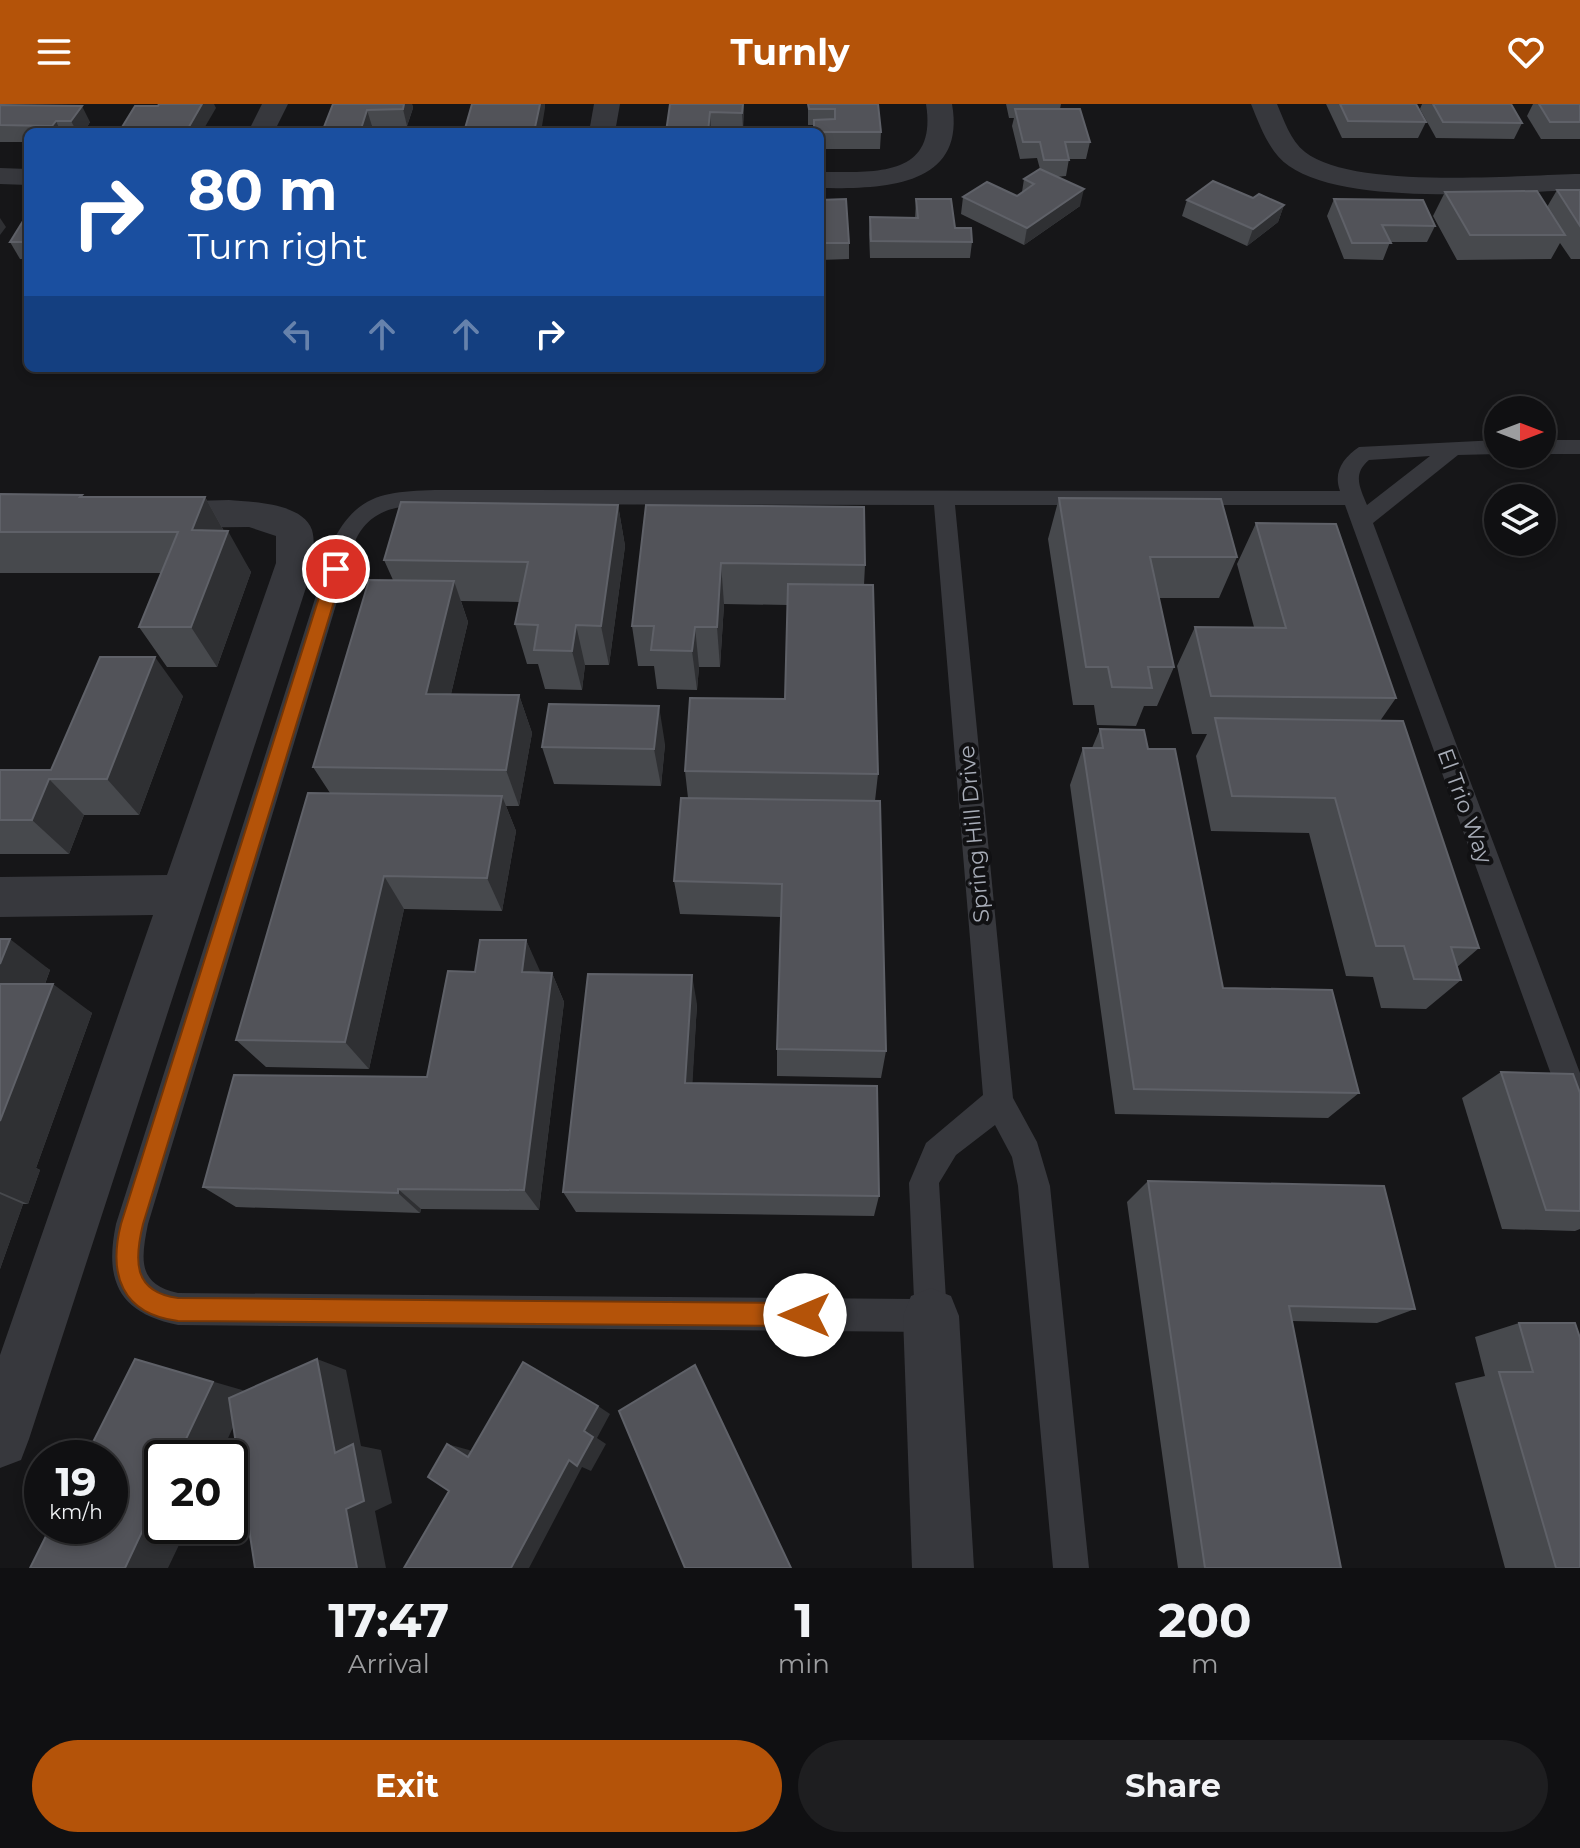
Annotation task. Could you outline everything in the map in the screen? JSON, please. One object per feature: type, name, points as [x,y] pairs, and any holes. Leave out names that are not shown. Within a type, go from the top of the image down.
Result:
[{"type":"street","points":[[263,128],[275,104]]},
{"type":"street","points":[[603,128],[607,104]]},
{"type":"street","points":[[824,180],[875,180],[911,171],[933,153],[944,132],[939,104]]},
{"type":"street","points":[[1264,104],[1283,146],[1304,163],[1344,176],[1385,182],[1580,182]]},
{"type":"street","points":[[0,176],[24,177]]},
{"type":"street","points":[[0,1439],[295,563],[297,546],[294,531],[285,521],[270,516],[113,515]]},
{"type":"street","points":[[0,897],[183,895]]},
{"type":"street","points":[[931,1316],[943,1568]]},
{"type":"lane","points":[[1356,509],[1348,469],[1355,459],[1366,452],[1484,447]]},
{"type":"lane","points":[[1556,447],[1580,447]]},
{"type":"lane","points":[[998,1101],[984,1116],[945,1140],[930,1162],[924,1183],[931,1316],[178,1309],[157,1307],[137,1294],[128,1270],[127,1246],[345,539],[362,511],[394,500],[435,497],[944,498],[1030,495],[1356,509],[1454,448]]},
{"type":"lane","name":"Spring Hill Drive","points":[[944,498],[998,1101],[1026,1153],[1034,1186],[1071,1568]]},
{"type":"lane","name":"El Trio Way","points":[[1356,509],[1528,980],[1567,1042],[1580,1113]]},
{"type":"building","points":[[202,104],[188,128],[121,128],[135,106]]},
{"type":"building","points":[[333,104],[404,104],[403,109],[367,110],[361,128],[324,128]]},
{"type":"building","points":[[472,104],[540,104],[535,128],[465,128]]},
{"type":"building","points":[[670,104],[743,104],[742,113],[710,112],[708,128],[667,128]]},
{"type":"building","points":[[808,104],[878,104],[881,132],[824,132],[824,128],[814,128],[814,120],[835,119],[835,109],[809,109]]},
{"type":"building","points":[[1340,104],[1416,104],[1426,122],[1348,121]]},
{"type":"building","points":[[1433,104],[1511,104],[1522,123],[1443,122]]},
{"type":"building","points":[[1539,104],[1580,104],[1580,122],[1550,122]]},
{"type":"building","points":[[0,105],[82,106],[71,121],[56,121],[52,126],[0,125]]},
{"type":"building","points":[[1015,109],[1080,109],[1090,142],[1065,142],[1069,160],[1044,160],[1040,142],[1023,142]]},
{"type":"building","points":[[1040,169],[1084,189],[1027,228],[963,197],[987,182],[1017,196],[1034,184],[1024,179]]},
{"type":"building","points":[[1213,181],[1253,198],[1259,194],[1284,205],[1253,229],[1187,200]]},
{"type":"building","points":[[1557,190],[1580,190],[1580,226]]},
{"type":"building","points":[[1537,191],[1565,235],[1470,235],[1445,192]]},
{"type":"building","points":[[846,199],[849,243],[824,243],[824,200]]},
{"type":"building","points":[[916,199],[951,199],[955,228],[971,228],[972,242],[871,241],[870,217],[918,218]]},
{"type":"building","points":[[1334,199],[1423,200],[1435,226],[1382,225],[1391,243],[1352,243]]},
{"type":"building","points":[[24,219],[24,242],[10,242]]},
{"type":"building","points":[[0,494],[205,497],[192,530],[228,531],[191,627],[139,627],[178,532],[0,532]]},
{"type":"building","points":[[1059,498],[1221,499],[1237,557],[1150,557],[1174,667],[1148,667],[1152,688],[1112,687],[1108,667],[1086,667]]},
{"type":"building","points":[[401,502],[618,505],[601,626],[576,625],[572,651],[534,650],[538,625],[515,624],[528,562],[384,560]]},
{"type":"building","points":[[646,505],[864,507],[865,565],[721,563],[717,627],[695,627],[692,651],[651,650],[654,626],[632,626]]},
{"type":"building","points":[[1256,523],[1336,524],[1396,698],[1211,696],[1195,627],[1286,628]]},
{"type":"building","points":[[369,580],[454,581],[426,694],[519,695],[506,770],[313,767]]},
{"type":"building","points":[[788,584],[873,585],[878,774],[685,771],[690,698],[785,699]]},
{"type":"building","points":[[100,657],[155,657],[107,779],[49,779],[32,820],[0,820],[0,770],[51,770]]},
{"type":"building","points":[[549,704],[659,706],[654,749],[542,747]]},
{"type":"building","points":[[1215,718],[1403,721],[1479,948],[1451,947],[1461,980],[1414,979],[1404,946],[1376,946],[1335,798],[1232,796]]},
{"type":"building","points":[[1100,729],[1144,730],[1148,749],[1175,749],[1223,988],[1332,990],[1359,1093],[1134,1089],[1083,748],[1103,748]]},
{"type":"building","points":[[308,793],[502,796],[487,878],[384,876],[345,1042],[236,1040]]},
{"type":"building","points":[[681,798],[880,801],[886,1051],[777,1049],[782,884],[674,881]]},
{"type":"building","points":[[0,939],[10,939],[0,964]]},
{"type":"building","points":[[480,940],[526,940],[522,972],[552,973],[524,1190],[398,1189],[398,1193],[203,1187],[234,1075],[427,1077],[448,971],[475,972]]},
{"type":"building","points":[[588,974],[692,975],[685,1083],[877,1086],[879,1196],[563,1192]]},
{"type":"building","points":[[0,984],[53,984],[0,1121]]},
{"type":"building","points":[[1501,1072],[1573,1074],[1580,1093],[1580,1211],[1546,1210]]},
{"type":"building","points":[[1148,1181],[1384,1186],[1415,1309],[1289,1306],[1341,1568],[1205,1568]]},
{"type":"building","points":[[1519,1323],[1575,1323],[1580,1338],[1580,1568],[1556,1568],[1499,1372],[1533,1372]]},
{"type":"building","points":[[135,1359],[213,1382],[186,1440],[144,1440],[144,1527],[125,1568],[30,1568],[42,1544],[128,1544],[128,1440],[94,1440]]},
{"type":"building","points":[[317,1359],[335,1453],[353,1444],[364,1501],[346,1509],[357,1568],[255,1568],[248,1522],[248,1440],[235,1440],[229,1398]]},
{"type":"building","points":[[523,1362],[598,1406],[584,1431],[593,1437],[577,1466],[569,1460],[511,1568],[404,1568],[449,1491],[428,1477],[447,1444],[468,1457]]},
{"type":"building","points":[[695,1365],[791,1568],[685,1568],[619,1411]]},
{"type":"route","points":[[336,569],[132,1224],[127,1246],[128,1270],[137,1294],[157,1307],[178,1309],[805,1315]]}]
